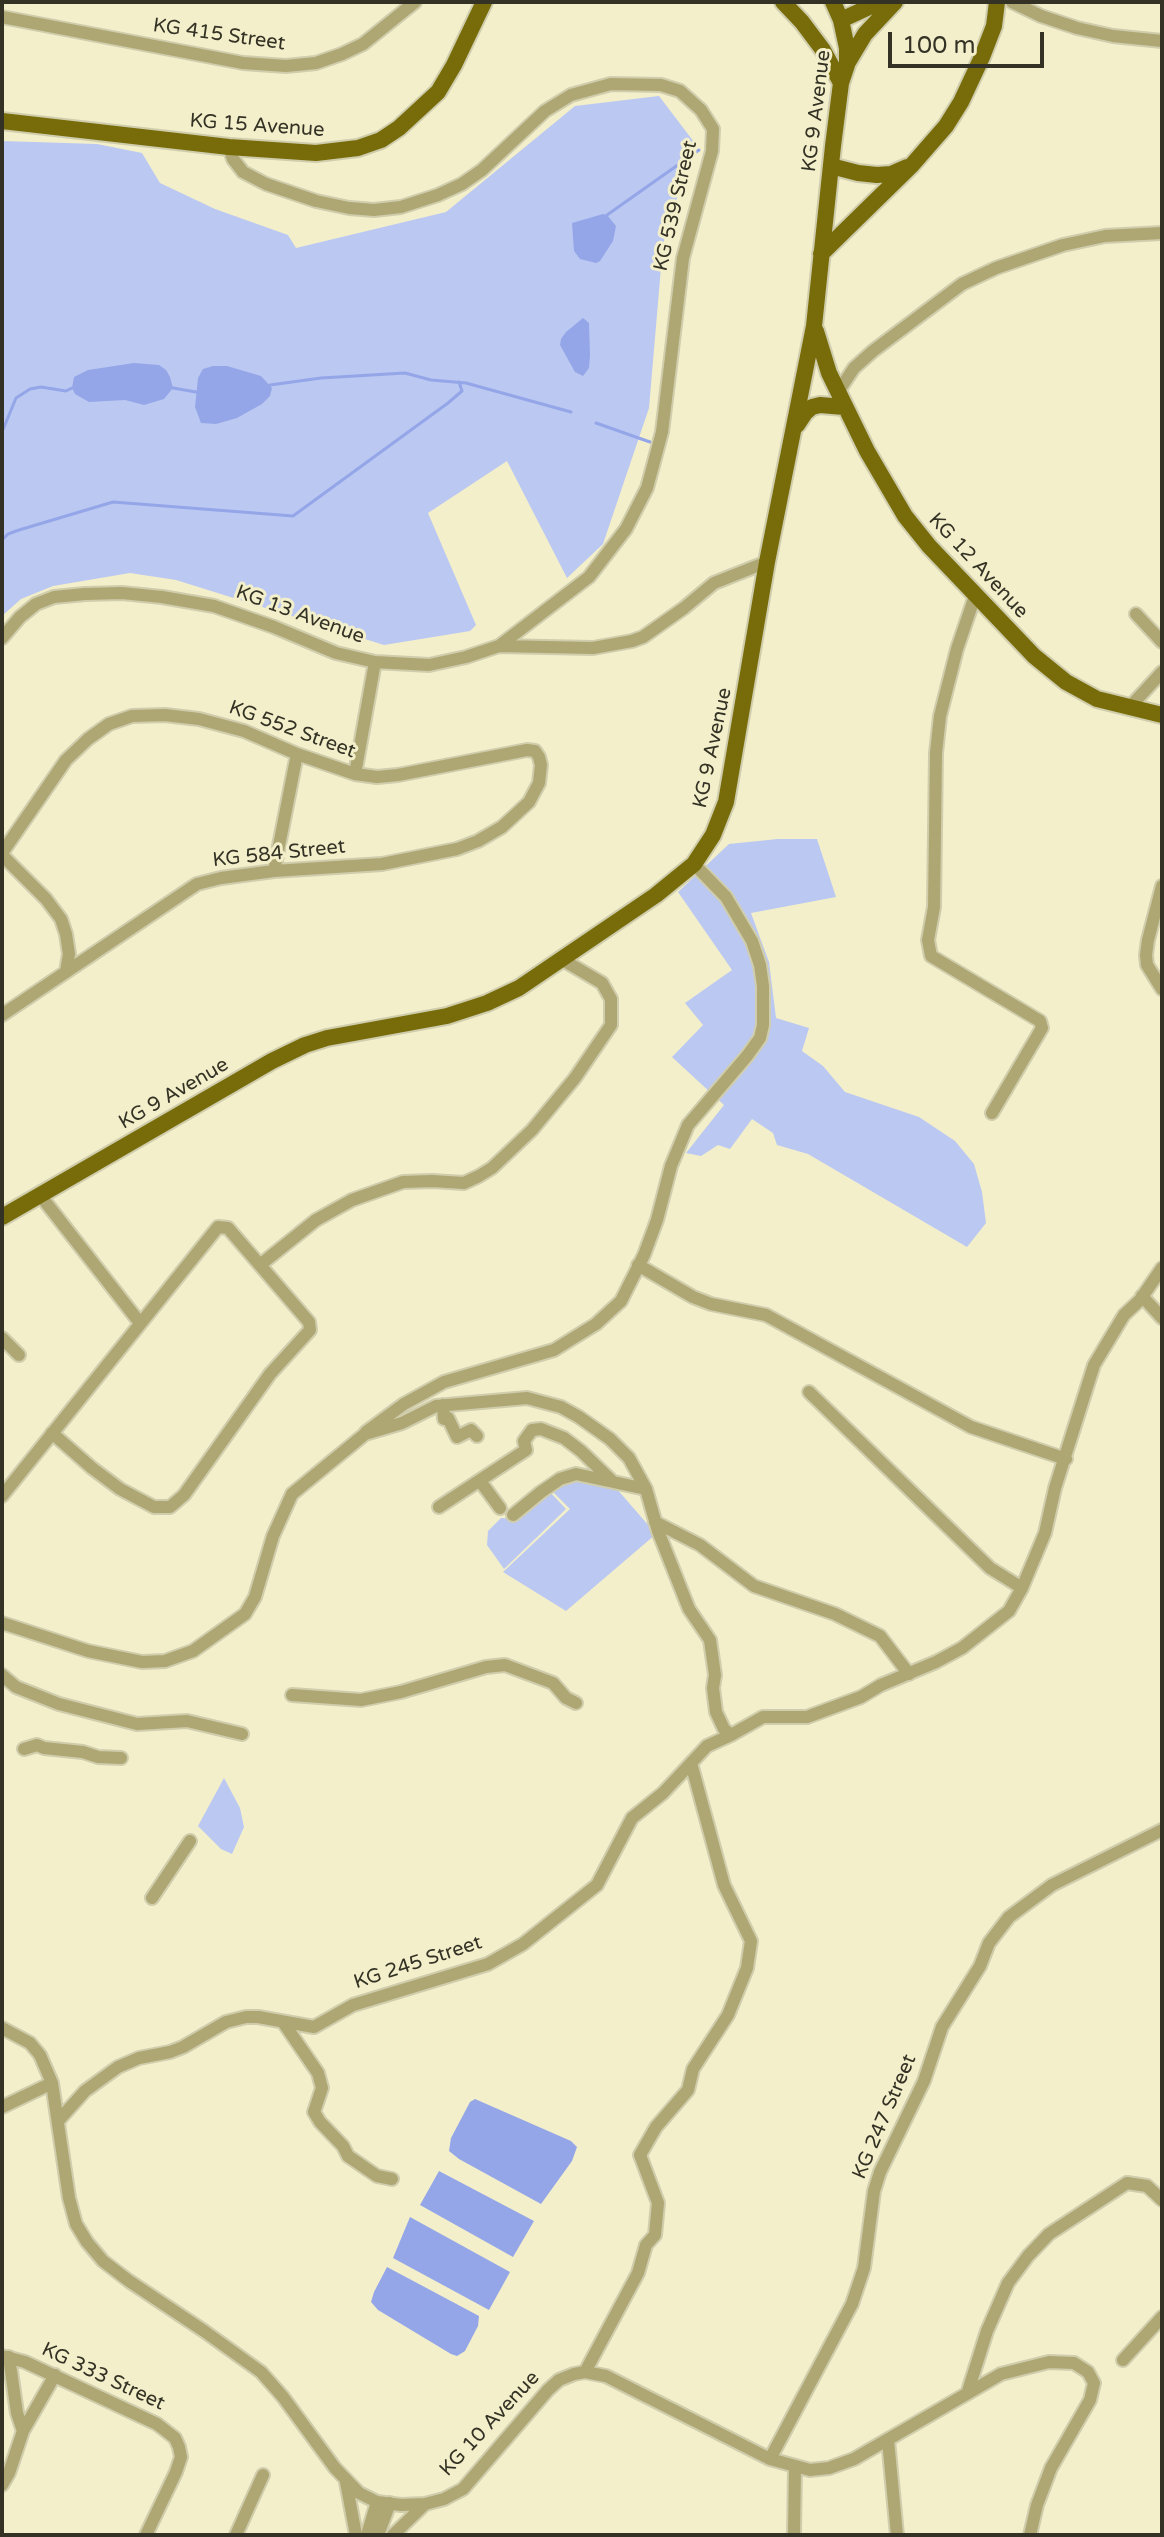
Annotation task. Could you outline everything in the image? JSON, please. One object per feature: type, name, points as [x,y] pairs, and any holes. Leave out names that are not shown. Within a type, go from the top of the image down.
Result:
[{"type":"main road","name":"KG 15 Avenue","points":[[2,121],[229,147],[316,153],[358,148],[381,140],[399,128],[438,92],[484,2]]},
{"type":"main road","points":[[783,2],[823,50],[841,83]]},
{"type":"main road","name":"KG 9 Avenue","points":[[2,1217],[305,1045],[327,1038],[447,1016],[519,988],[656,895],[694,864],[713,835],[726,802],[767,562],[814,326],[841,83],[847,65],[841,20],[833,2]]},
{"type":"main road","points":[[841,20],[880,2]]},
{"type":"main road","points":[[847,65],[865,34],[895,2]]},
{"type":"main road","points":[[821,254],[912,165],[946,126],[961,102],[990,36],[997,2]]},
{"type":"main road","points":[[831,166],[877,175],[891,174],[912,165]]},
{"type":"main road","name":"KG 12 Avenue","points":[[814,326],[841,400],[905,516],[929,546],[1034,656],[1066,682],[1097,699],[1162,715]]},
{"type":"main road","points":[[807,366],[829,373]]},
{"type":"main road","points":[[794,429],[812,407],[841,400]]},
{"type":"street","name":"KG 415 Street","points":[[2,17],[243,63],[286,66],[316,63],[363,44],[415,2]]},
{"type":"street","points":[[1012,2],[1077,28],[1113,36],[1162,41]]},
{"type":"street","name":"KG 539 Street","points":[[229,147],[243,172],[266,184],[316,201],[374,210],[401,207],[462,184],[482,170],[545,111],[571,95],[611,84],[661,85],[680,91],[701,110],[713,129],[709,163],[683,258],[662,432],[647,488],[626,529],[589,577],[499,646]]},
{"type":"street","points":[[841,400],[854,368],[962,284],[996,268],[1063,245],[1105,236],[1162,233]]},
{"type":"street","name":"KG 13 Avenue","points":[[2,638],[36,604],[54,597],[122,593],[214,606],[336,653],[375,662],[429,665],[499,646],[593,648],[632,641],[643,637],[684,608],[714,583],[767,562]]},
{"type":"street","points":[[976,593],[957,649],[940,716],[936,753],[934,907],[928,940],[931,956],[1040,1021],[1042,1028],[992,1113]]},
{"type":"street","points":[[1136,614],[1162,642]]},
{"type":"street","points":[[355,774],[375,662]]},
{"type":"street","points":[[1129,708],[1162,672]]},
{"type":"street","name":"KG 552 Street","points":[[2,854],[66,760],[109,724],[132,716],[165,715],[199,719],[244,731],[355,774],[377,777],[535,751]]},
{"type":"street","name":"KG 584 Street","points":[[2,1015],[197,884],[274,871],[382,864],[457,849],[478,841],[502,827],[535,794],[541,765],[535,751]]},
{"type":"street","points":[[274,871],[297,754]]},
{"type":"street","points":[[2,854],[61,919],[69,954],[66,972]]},
{"type":"street","points":[[2,1623],[88,1651],[142,1662],[165,1661],[193,1651],[245,1614],[255,1597],[273,1536],[292,1494],[365,1434],[404,1404],[444,1382],[554,1350],[577,1338],[611,1312],[621,1301],[657,1220],[671,1166],[688,1125],[747,1056],[760,1038],[763,1025],[763,986],[752,941],[726,897],[694,864]]},
{"type":"street","points":[[1162,886],[1148,940],[1147,965],[1162,989]]},
{"type":"street","points":[[260,1265],[316,1220],[352,1200],[403,1182],[464,1183],[479,1176],[492,1168],[532,1130],[575,1078],[611,1025],[611,999],[602,983],[563,960]]},
{"type":"street","points":[[1147,965],[1162,967]]},
{"type":"street","points":[[40,1195],[140,1323]]},
{"type":"street","points":[[2,1496],[52,1433],[140,1323],[218,1227],[228,1228],[309,1322],[310,1330],[270,1374],[177,1502],[164,1508],[142,1502],[92,1468],[52,1433]]},
{"type":"street","points":[[638,1265],[693,1297],[711,1304],[766,1315],[971,1427],[1066,1459]]},
{"type":"street","name":"KG 245 Street","points":[[59,2120],[85,2091],[118,2067],[139,2058],[183,2047],[226,2022],[246,2017],[314,2027],[353,2005],[488,1964],[523,1944],[597,1885],[632,1818],[663,1793],[707,1746],[763,1717],[807,1717],[861,1697],[962,1648],[1000,1620],[1022,1588],[1045,1533],[1070,1435],[1094,1365],[1124,1315],[1162,1268]]},
{"type":"street","points":[[1142,1296],[1162,1318]]},
{"type":"street","points":[[2,1338],[19,1355]]},
{"type":"street","points":[[809,1392],[990,1568],[1022,1588]]},
{"type":"street","points":[[365,1434],[402,1423],[443,1405],[527,1398],[561,1407],[610,1439],[629,1458],[646,1489],[655,1522],[689,1609],[710,1640],[716,1712],[719,1722],[731,1735]]},
{"type":"street","points":[[443,1405],[444,1419],[448,1418],[457,1437],[471,1430],[477,1436]]},
{"type":"street","points":[[439,1507],[526,1450],[524,1441],[532,1430],[541,1429],[564,1438],[612,1481]]},
{"type":"street","points":[[513,1515],[560,1479],[576,1474],[646,1489]]},
{"type":"street","points":[[480,1481],[500,1508]]},
{"type":"street","points":[[655,1522],[700,1545],[754,1586],[835,1614],[880,1636],[909,1674]]},
{"type":"street","points":[[292,1695],[361,1700],[401,1692],[486,1667],[505,1665],[553,1683],[566,1698],[576,1703]]},
{"type":"street","points":[[2,1675],[16,1687],[59,1704],[137,1724],[187,1721],[242,1734]]},
{"type":"street","points":[[24,1749],[37,1745],[98,1757],[121,1758]]},
{"type":"street","points":[[691,1763],[724,1885],[751,1941],[747,1968],[728,2015],[693,2069],[688,2090],[656,2127],[640,2155],[658,2203],[655,2235],[646,2245],[638,2273],[585,2372],[606,2376],[770,2459],[810,2470],[829,2468],[854,2459],[1001,2374],[1049,2362],[1074,2363],[1088,2372],[1094,2383],[1090,2400],[1051,2468],[1030,2535]]},
{"type":"street","name":"KG 247 Street","points":[[770,2459],[852,2304],[864,2268],[872,2202],[880,2172],[924,2081],[942,2027],[980,1966],[996,1932],[1009,1917],[1052,1885],[1162,1830]]},
{"type":"street","points":[[152,1898],[190,1841]]},
{"type":"street","points":[[283,2022],[318,2073],[322,2088],[314,2112],[320,2122],[343,2146],[348,2156],[377,2176],[392,2179]]},
{"type":"street","points":[[2,2028],[30,2043],[40,2055],[52,2083],[69,2198],[76,2224],[87,2242],[103,2261],[129,2281],[261,2372],[345,2479],[359,2493],[383,2502]]},
{"type":"street","points":[[2,2107],[52,2083]]},
{"type":"street","points":[[968,2391],[987,2331],[1008,2283],[1049,2234],[1127,2183],[1147,2186],[1162,2200]]},
{"type":"street","points":[[1123,2360],[1162,2317]]},
{"type":"street","points":[[6,2356],[23,2431]]},
{"type":"street","name":"KG 333 Street","points":[[6,2356],[55,2375],[157,2424],[175,2438],[181,2457],[146,2535]]},
{"type":"street","name":"KG 10 Avenue","points":[[383,2502],[425,2504],[463,2489],[548,2390],[559,2380],[585,2372]]},
{"type":"street","points":[[2,2485],[23,2431],[55,2375]]},
{"type":"street","points":[[888,2440],[897,2535]]},
{"type":"street","points":[[794,2535],[795,2467]]},
{"type":"street","points":[[236,2535],[263,2475]]},
{"type":"street","points":[[345,2479],[356,2535]]},
{"type":"street","points":[[367,2535],[383,2502]]},
{"type":"street","points":[[378,2535],[383,2502]]},
{"type":"street","points":[[393,2535],[425,2504]]},
{"type":"shaded area","points":[[659,96],[694,142],[663,244],[649,408],[603,544],[567,578],[507,461],[428,513],[476,625],[470,631],[384,645],[176,580],[130,573],[53,586],[21,599],[2,616],[2,141],[97,144],[142,153],[160,183],[215,209],[288,235],[296,248],[446,212],[575,106]]},
{"type":"shaded area","points":[[603,214],[616,226],[613,241],[600,261],[580,259],[574,251],[572,223]]},
{"type":"shaded area","points":[[583,318],[589,323],[590,356],[589,368],[583,376],[575,372],[560,345],[566,332]]},
{"type":"shaded area","points":[[134,363],[159,365],[166,370],[173,388],[164,399],[144,405],[125,400],[89,402],[75,394],[72,388],[74,377],[88,370]]},
{"type":"shaded area","points":[[227,366],[261,376],[272,388],[270,396],[237,418],[216,424],[201,423],[195,407],[198,378],[203,369]]},
{"type":"shaded area","points":[[817,839],[836,897],[751,913],[769,962],[776,1018],[809,1028],[802,1051],[823,1066],[845,1092],[919,1117],[955,1141],[974,1164],[986,1223],[967,1247],[808,1154],[777,1145],[773,1133],[752,1119],[730,1149],[718,1145],[701,1156],[686,1153],[724,1105],[672,1057],[703,1025],[685,1003],[732,970],[678,892],[729,844]]},
{"type":"shaded area","points":[[578,1477],[616,1488],[656,1534],[566,1611],[503,1572],[570,1509],[553,1492]]},
{"type":"shaded area","points":[[549,1491],[566,1509],[504,1569],[487,1545],[488,1531],[501,1518],[514,1519]]},
{"type":"shaded area","points":[[224,1778],[240,1808],[244,1827],[232,1854],[221,1849],[198,1826]]},
{"type":"shaded area","points":[[475,2099],[571,2141],[577,2147],[572,2161],[541,2204],[449,2151],[451,2138],[470,2102]]},
{"type":"shaded area","points":[[439,2171],[534,2221],[513,2257],[420,2205]]},
{"type":"shaded area","points":[[410,2217],[510,2272],[489,2310],[393,2258]]},
{"type":"shaded area","points":[[387,2267],[479,2316],[478,2326],[465,2351],[457,2356],[451,2354],[378,2310],[371,2302]]},
{"type":"waterway","points":[[607,215],[699,150]]},
{"type":"waterway","points":[[270,385],[321,378],[405,373],[431,380],[466,383],[571,412]]},
{"type":"waterway","points":[[2,540],[19,530],[113,502],[293,516],[448,403],[462,391],[459,382]]},
{"type":"waterway","points":[[2,457],[2,432],[16,398],[30,389],[41,387],[66,391],[72,388]]},
{"type":"waterway","points":[[173,388],[196,392]]},
{"type":"waterway","points":[[596,423],[650,442]]}]
